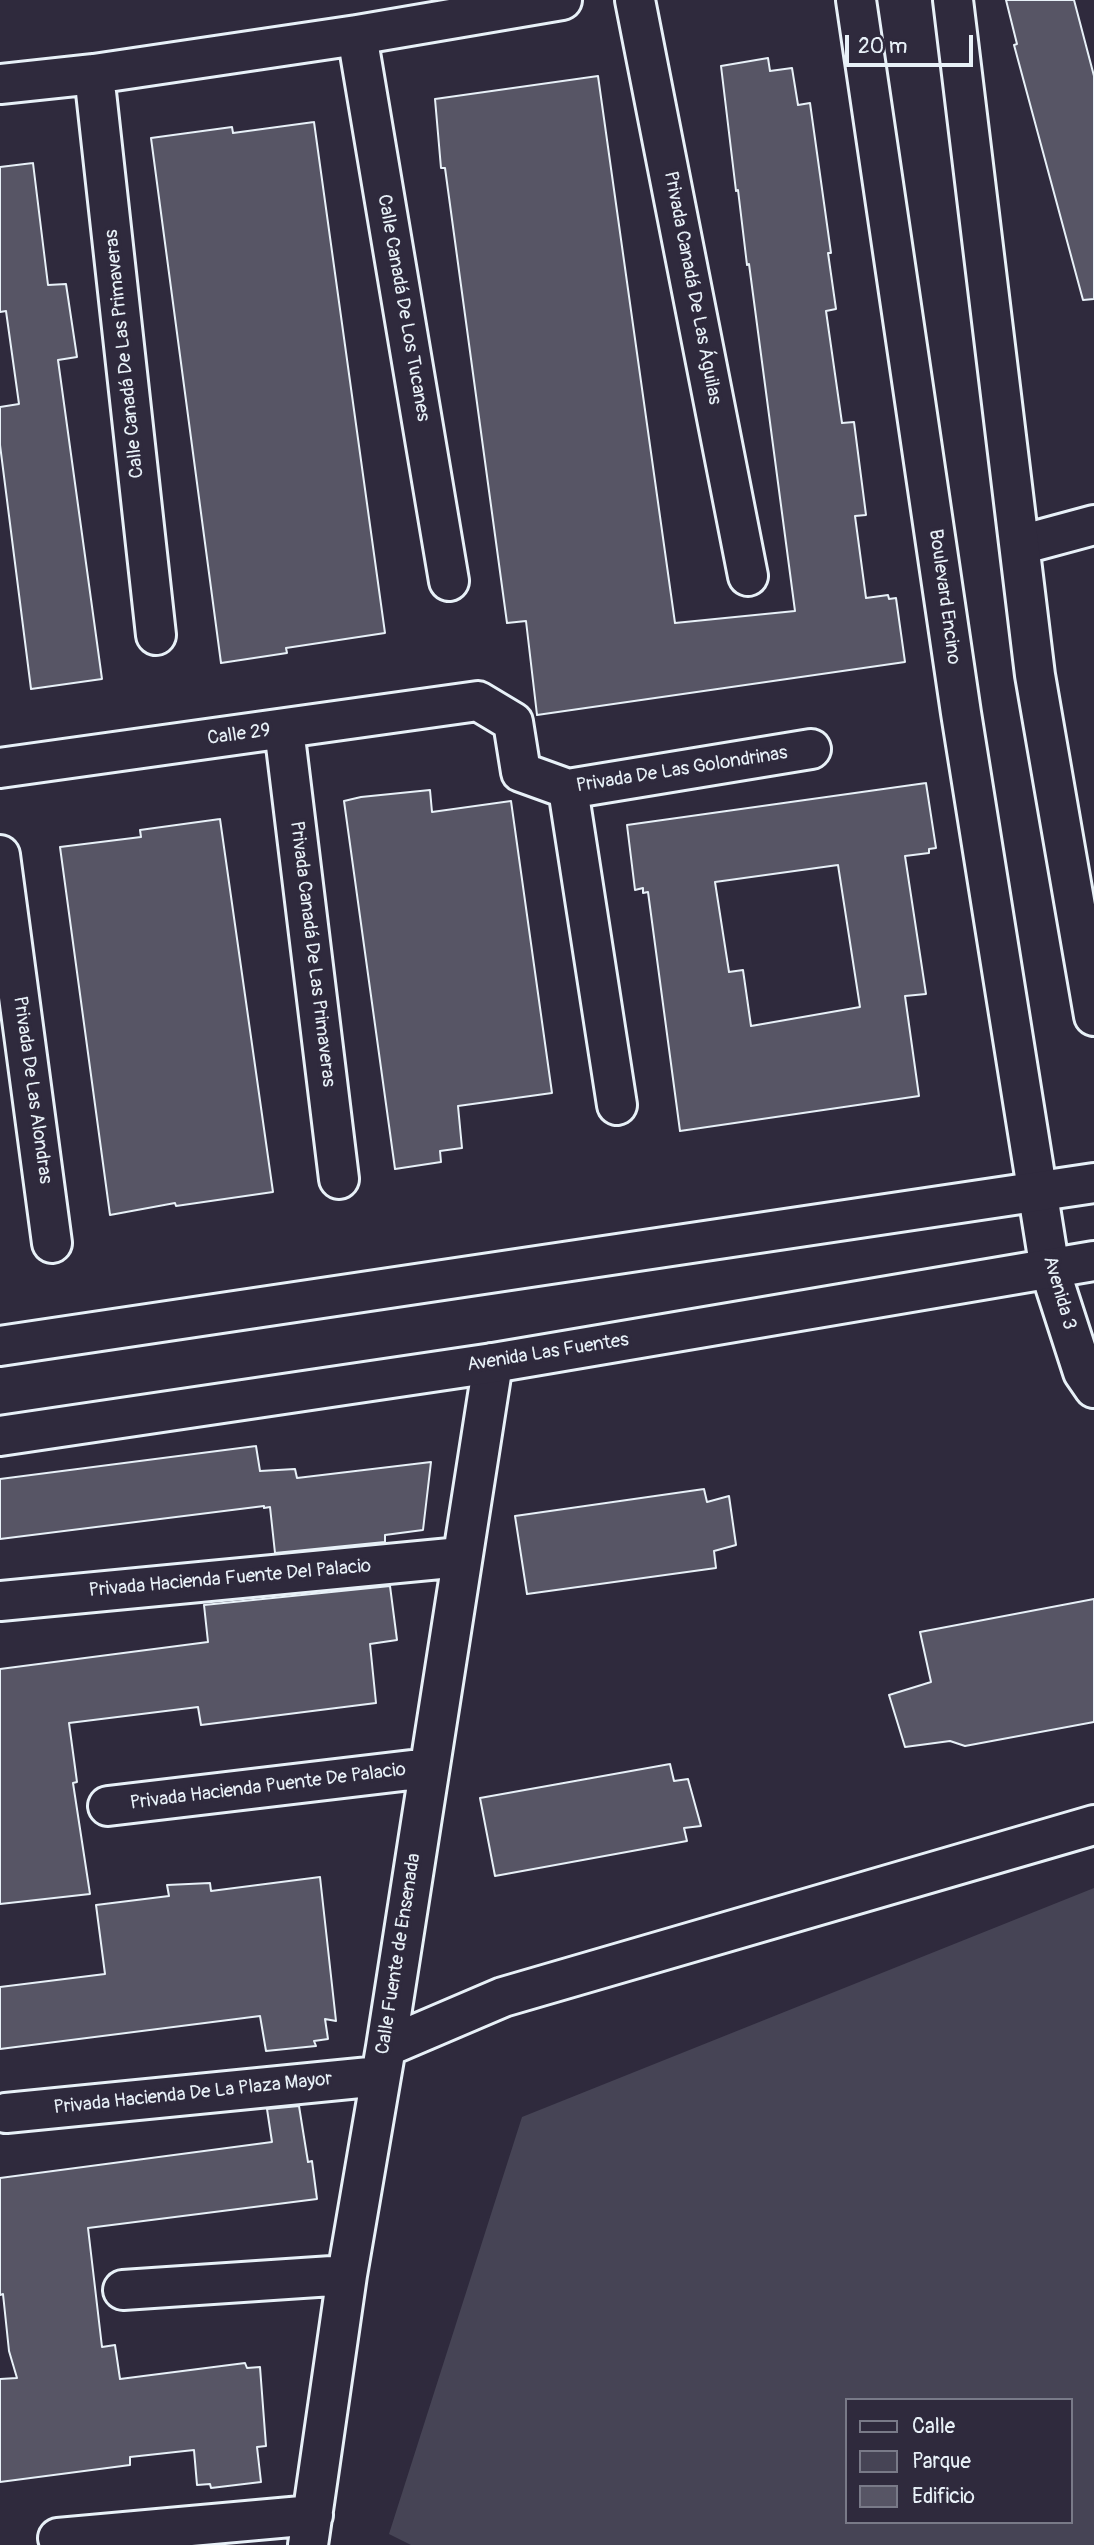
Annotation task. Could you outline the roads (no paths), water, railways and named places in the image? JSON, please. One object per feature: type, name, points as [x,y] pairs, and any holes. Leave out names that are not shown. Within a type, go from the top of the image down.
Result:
[{"type":"street","points":[[0,84],[94,74],[357,35],[562,0]]},
{"type":"street","name":"Privada Canadá De Las Águilas","points":[[635,0],[748,576]]},
{"type":"street","name":"Boulevard Encino","points":[[856,0],[961,713],[1037,1192]]},
{"type":"street","points":[[953,0],[1035,675],[1094,1016]]},
{"type":"street","name":"Calle Canadá De Los Tucanes","points":[[357,35],[449,582]]},
{"type":"street","name":"Calle Canadá De Las Primaveras","points":[[94,74],[156,635]]},
{"type":"street","points":[[1020,545],[1094,525]]},
{"type":"street","name":"Calle 29","points":[[0,768],[478,701]]},
{"type":"street","name":"Privada De Las Golondrinas","points":[[478,701],[513,722],[522,772],[568,789],[811,749]]},
{"type":"street","name":"Privada Canadá De Las Primaveras","points":[[284,729],[339,1179]]},
{"type":"street","points":[[568,789],[617,1105]]},
{"type":"street","name":"Privada De Las Alondras","points":[[0,855],[52,1243]]},
{"type":"street","points":[[0,1346],[1094,1183]]},
{"type":"street","name":"Avenida 3","points":[[1037,1192],[1049,1270],[1083,1372],[1094,1388]]},
{"type":"street","name":"Avenida Las Fuentes","points":[[0,1436],[493,1363],[1094,1261]]},
{"type":"street","name":"Calle Fuente de Ensenada","points":[[311,2530],[347,2276],[493,1363]]},
{"type":"street","name":"Privada Hacienda Fuente Del Palacio","points":[[0,1601],[461,1557]]},
{"type":"street","name":"Privada Hacienda Puente De Palacio","points":[[108,1806],[428,1768]]},
{"type":"street","name":"Privada Hacienda De La Plaza Mayor","points":[[6,2113],[383,2061],[503,1997],[1094,1825]]},
{"type":"street","points":[[123,2290],[347,2276]]},
{"type":"street","points":[[58,2538],[311,2530]]}]
